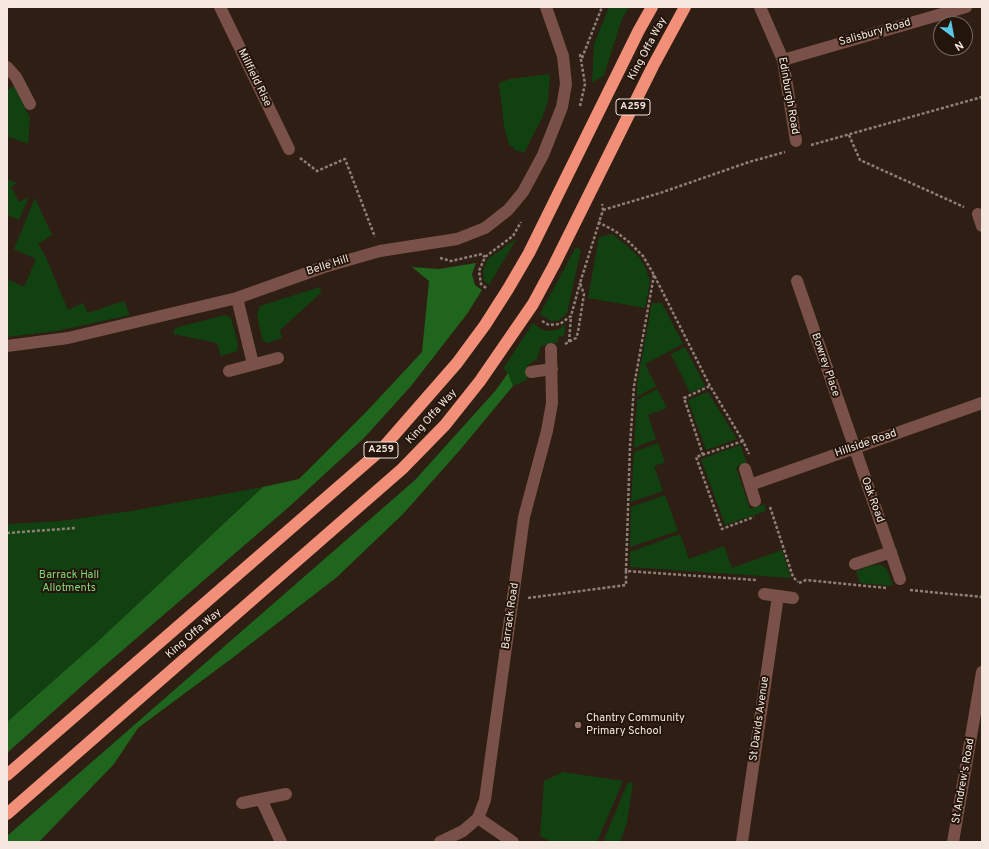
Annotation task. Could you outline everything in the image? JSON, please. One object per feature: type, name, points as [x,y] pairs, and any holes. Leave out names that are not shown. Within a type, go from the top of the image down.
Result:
[{"type":"highway","name":"King Offa Way","points":[[7,775],[381,450],[458,363],[485,325],[529,253],[639,30],[652,7]]},
{"type":"highway","name":"King Offa Way","points":[[7,814],[402,469],[445,425],[480,381],[533,304],[653,66],[686,7]]},
{"type":"street","name":"Millfield Rise","points":[[220,7],[289,149]]},
{"type":"street","name":"Belle Hill","points":[[7,346],[68,338],[237,298],[324,267],[380,251],[457,239],[485,228],[508,210],[523,192],[543,155],[562,107],[566,84],[563,56],[546,7]]},
{"type":"street","name":"Edinburgh Road","points":[[760,7],[783,60],[796,141]]},
{"type":"street","name":"Salisbury Road","points":[[783,60],[966,7]]},
{"type":"street","points":[[7,67],[16,77],[30,104]]},
{"type":"street","points":[[978,214],[982,226]]},
{"type":"street","name":"Bowrey Place","points":[[797,281],[854,449]]},
{"type":"street","points":[[237,298],[253,364]]},
{"type":"street","name":"Barrack Road","points":[[440,842],[463,831],[478,818],[485,800],[514,600],[524,518],[547,431],[552,403],[551,349]]},
{"type":"street","points":[[229,371],[278,358]]},
{"type":"street","points":[[531,372],[552,369]]},
{"type":"street","name":"Hillside Road","points":[[755,483],[982,403]]},
{"type":"street","name":"Oak Road","points":[[854,449],[900,579]]},
{"type":"street","points":[[744,469],[755,483],[755,501]]},
{"type":"street","points":[[855,564],[891,552]]},
{"type":"street","points":[[764,594],[793,598]]},
{"type":"street","name":"St Davids Avenue","points":[[742,842],[778,596]]},
{"type":"street","name":"St Andrew's Road","points":[[953,842],[982,672]]},
{"type":"street","points":[[242,803],[286,794]]},
{"type":"street","points":[[261,799],[281,842]]},
{"type":"street","points":[[478,818],[513,842]]},
{"type":"path","points":[[581,59],[602,7]]},
{"type":"path","points":[[849,135],[860,160],[978,214]]},
{"type":"path","points":[[289,149],[317,171],[345,159],[380,251]]},
{"type":"path","points":[[568,342],[571,316],[598,222],[603,210],[602,203]]},
{"type":"path","points":[[486,288],[481,284],[479,271],[485,257],[513,236],[521,222]]},
{"type":"path","points":[[598,222],[615,231],[629,242],[643,256],[654,275],[710,386],[743,441],[755,483],[771,511],[793,577],[799,583],[792,583]]},
{"type":"path","points":[[440,258],[451,262],[482,254],[485,257]]},
{"type":"path","points":[[514,600],[626,585],[630,446],[634,386],[654,275]]},
{"type":"path","points":[[551,349],[576,338],[584,294],[580,282]]},
{"type":"path","points":[[542,321],[549,325],[560,324],[571,316]]},
{"type":"path","points":[[703,455],[684,398],[710,386]]},
{"type":"path","points":[[743,441],[696,457],[722,528],[757,516]]},
{"type":"path","points":[[764,514],[771,511]]},
{"type":"path","points":[[7,533],[76,528]]},
{"type":"path","points":[[626,571],[760,580]]},
{"type":"green space","points":[[609,7],[629,7],[622,19],[604,75],[592,83],[594,44]]},
{"type":"green space","points":[[550,74],[548,101],[542,118],[524,153],[513,149],[514,147],[509,145],[504,126],[499,83],[510,79]]},
{"type":"green space","points":[[14,86],[30,118],[28,144],[7,136],[7,90]]},
{"type":"green space","points":[[7,179],[17,183],[11,187],[19,202],[29,197],[19,220],[7,215]]},
{"type":"green space","points":[[35,198],[52,235],[38,244],[45,255],[68,310],[83,303],[88,313],[124,301],[130,315],[57,331],[7,337],[7,279],[24,287],[36,259],[14,249]]},
{"type":"green space","points":[[612,234],[640,258],[646,269],[650,282],[645,308],[588,298],[599,237]]},
{"type":"green space","points":[[517,238],[489,285],[484,281],[483,271],[487,260]]},
{"type":"green space","points":[[576,247],[581,250],[567,313],[558,321],[551,321],[540,314]]},
{"type":"green space","points":[[476,263],[472,274],[475,285],[482,290],[467,314],[411,386],[365,437],[290,506],[102,668],[7,753],[7,722],[95,644],[263,487],[299,479],[367,411],[422,352],[429,281],[412,267],[439,269]]},
{"type":"green space","points":[[320,287],[321,293],[280,330],[282,338],[267,343],[262,339],[257,314],[260,306]]},
{"type":"green space","points":[[652,303],[662,303],[683,344],[645,364],[656,386],[637,397],[637,384]]},
{"type":"green space","points":[[225,315],[231,318],[238,344],[237,351],[221,356],[217,343],[173,334],[175,328]]},
{"type":"green space","points":[[533,323],[542,330],[551,331],[559,329],[566,324],[564,336],[558,337],[558,342],[541,346],[537,359],[527,366],[527,380],[513,386],[508,373],[503,369]]},
{"type":"green space","points":[[685,347],[705,386],[690,393],[671,354]]},
{"type":"green space","points":[[508,373],[513,386],[460,450],[403,514],[337,577],[231,659],[138,728],[114,764],[39,842],[7,842],[7,836],[415,480],[496,390]]},
{"type":"green space","points":[[657,389],[667,408],[648,415],[656,439],[634,448],[637,400]]},
{"type":"green space","points":[[708,392],[737,439],[706,450],[688,400]]},
{"type":"green space","points":[[658,443],[665,462],[654,466],[663,491],[631,502],[634,452]]},
{"type":"green space","points":[[740,445],[747,463],[736,467],[750,509],[764,504],[766,511],[725,525],[701,459]]},
{"type":"green space","name":"Barrack Hall Allotments","points":[[263,487],[95,644],[7,722],[7,524],[61,521],[131,511]]},
{"type":"green space","points":[[665,495],[678,531],[630,547],[631,507]]},
{"type":"green space","points":[[680,534],[689,559],[724,546],[732,568],[782,550],[791,578],[630,567],[630,552]]},
{"type":"green space","points":[[873,565],[881,565],[887,569],[893,586],[860,583],[856,571]]},
{"type":"green space","points":[[563,772],[623,781],[597,842],[551,842],[540,836],[544,781]]},
{"type":"green space","points":[[628,782],[633,783],[627,822],[620,842],[603,842]]},
{"type":"place","name":"Chantry Community Primary School","points":[[578,725]]}]
